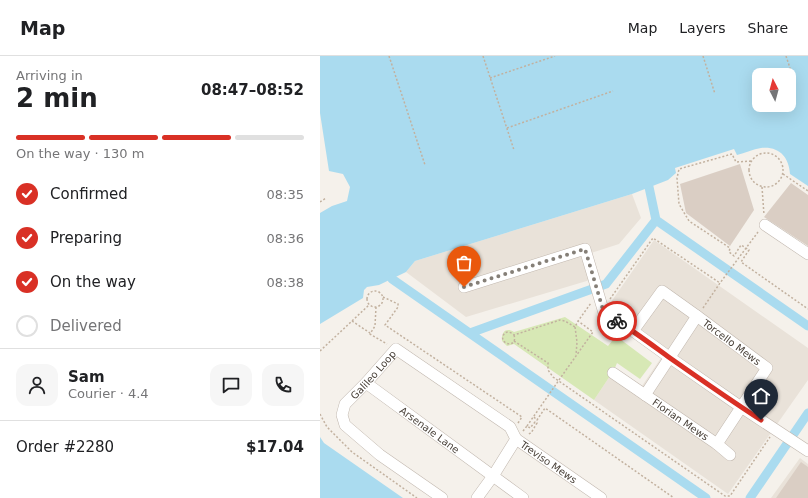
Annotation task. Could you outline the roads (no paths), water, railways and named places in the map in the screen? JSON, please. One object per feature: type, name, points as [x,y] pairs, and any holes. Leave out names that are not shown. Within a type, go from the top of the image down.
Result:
[{"type":"street","points":[[765,225],[808,254]]},
{"type":"street","points":[[464,287],[585,249],[604,313],[633,331],[741,407],[806,450]]},
{"type":"street","points":[[633,331],[662,291],[697,316]]},
{"type":"street","name":"Florian Mews","points":[[645,395],[697,316]]},
{"type":"street","name":"Torcello Mews","points":[[697,316],[767,368],[741,407]]},
{"type":"street","name":"Galileo Loop","points":[[442,498],[380,455],[345,425],[342,415],[345,404],[396,349],[510,427],[520,437]]},
{"type":"street","name":"Florian Mews","points":[[613,373],[717,444],[730,455]]},
{"type":"street","name":"Arsenale Lane","points":[[366,383],[523,498]]},
{"type":"street","name":"Florian Mews","points":[[717,444],[741,407]]},
{"type":"street","points":[[477,498],[520,437]]},
{"type":"street","name":"Treviso Mews","points":[[520,437],[600,498]]},
{"type":"water","points":[[320,56],[808,56],[808,186],[790,174],[788,162],[778,151],[761,148],[737,155],[734,149],[675,168],[676,173],[668,180],[632,194],[415,261],[406,272],[379,285],[367,287],[364,290],[363,298],[320,324],[320,213],[332,206],[347,201],[350,187],[343,174],[329,171],[320,113]]},
{"type":"water","points":[[320,437],[324,443],[403,498],[320,498]]},
{"type":"waterway","points":[[649,187],[656,220],[808,326]]},
{"type":"waterway","points":[[470,333],[606,284],[656,220]]},
{"type":"waterway","points":[[392,279],[706,498]]},
{"type":"waterway","points":[[750,498],[808,413]]}]
